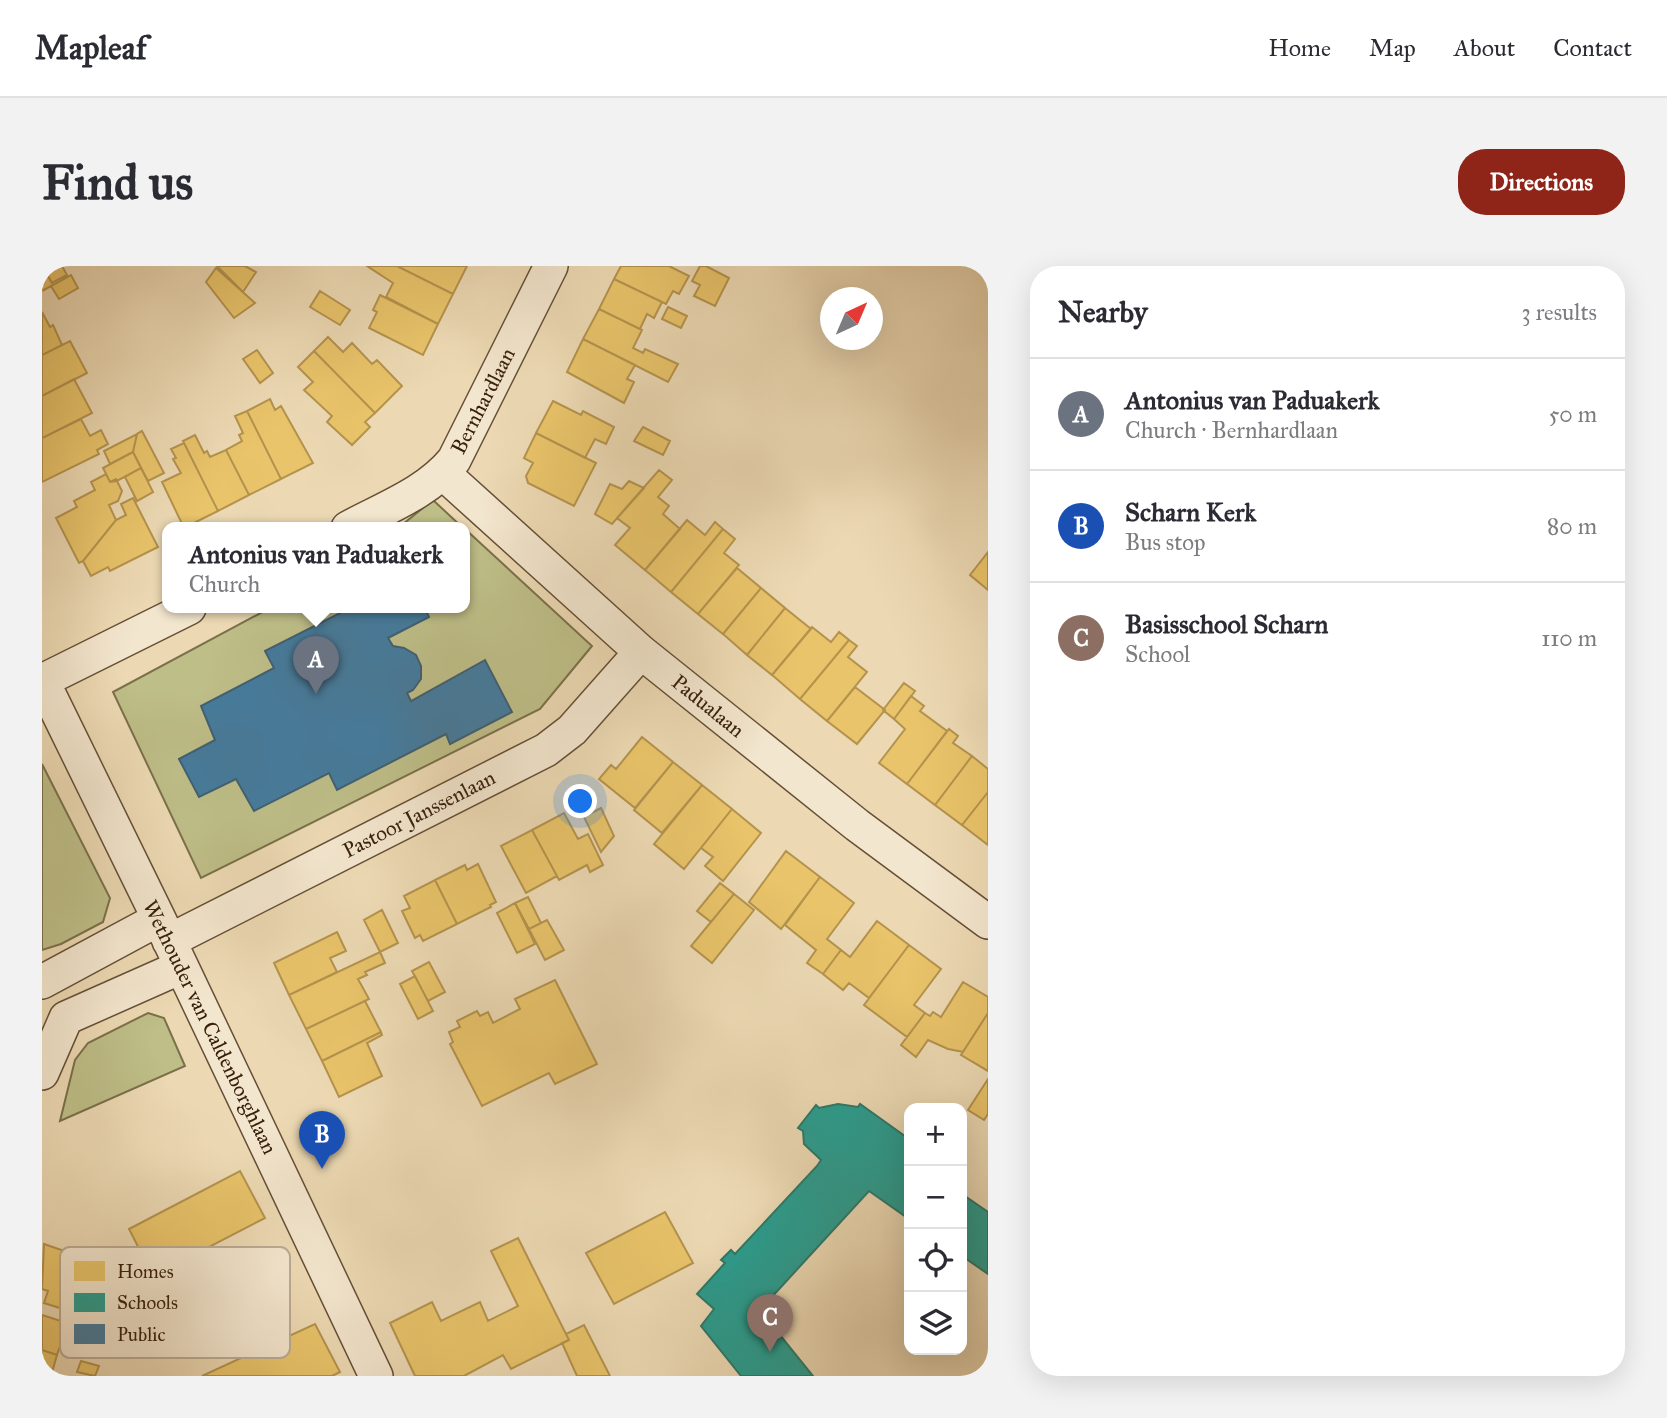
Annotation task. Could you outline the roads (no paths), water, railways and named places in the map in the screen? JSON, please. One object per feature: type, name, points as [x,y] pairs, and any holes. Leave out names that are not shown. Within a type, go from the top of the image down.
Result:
[{"type":"street","name":"Bernhardlaan","points":[[359,522],[429,485],[453,460],[551,266]]},
{"type":"street","name":"Padualaan","points":[[443,473],[641,652],[857,825],[988,922]]},
{"type":"street","points":[[45,695],[181,613]]},
{"type":"street","name":"Pastoor Janssenlaan","points":[[170,943],[546,750],[572,730],[641,652]]},
{"type":"street","name":"Wethouder van Caldenborghlaan","points":[[45,695],[170,943],[376,1376]]},
{"type":"street","points":[[42,982],[170,943]]},
{"type":"street","points":[[42,1073],[54,1012],[170,943]]},
{"type":"place","name":"Antonius van Paduakerk","points":[[316,694]]},
{"type":"place","name":"Scharn Kerk","points":[[322,1169]]},
{"type":"place","name":"Basisschool Scharn","points":[[770,1352]]}]
